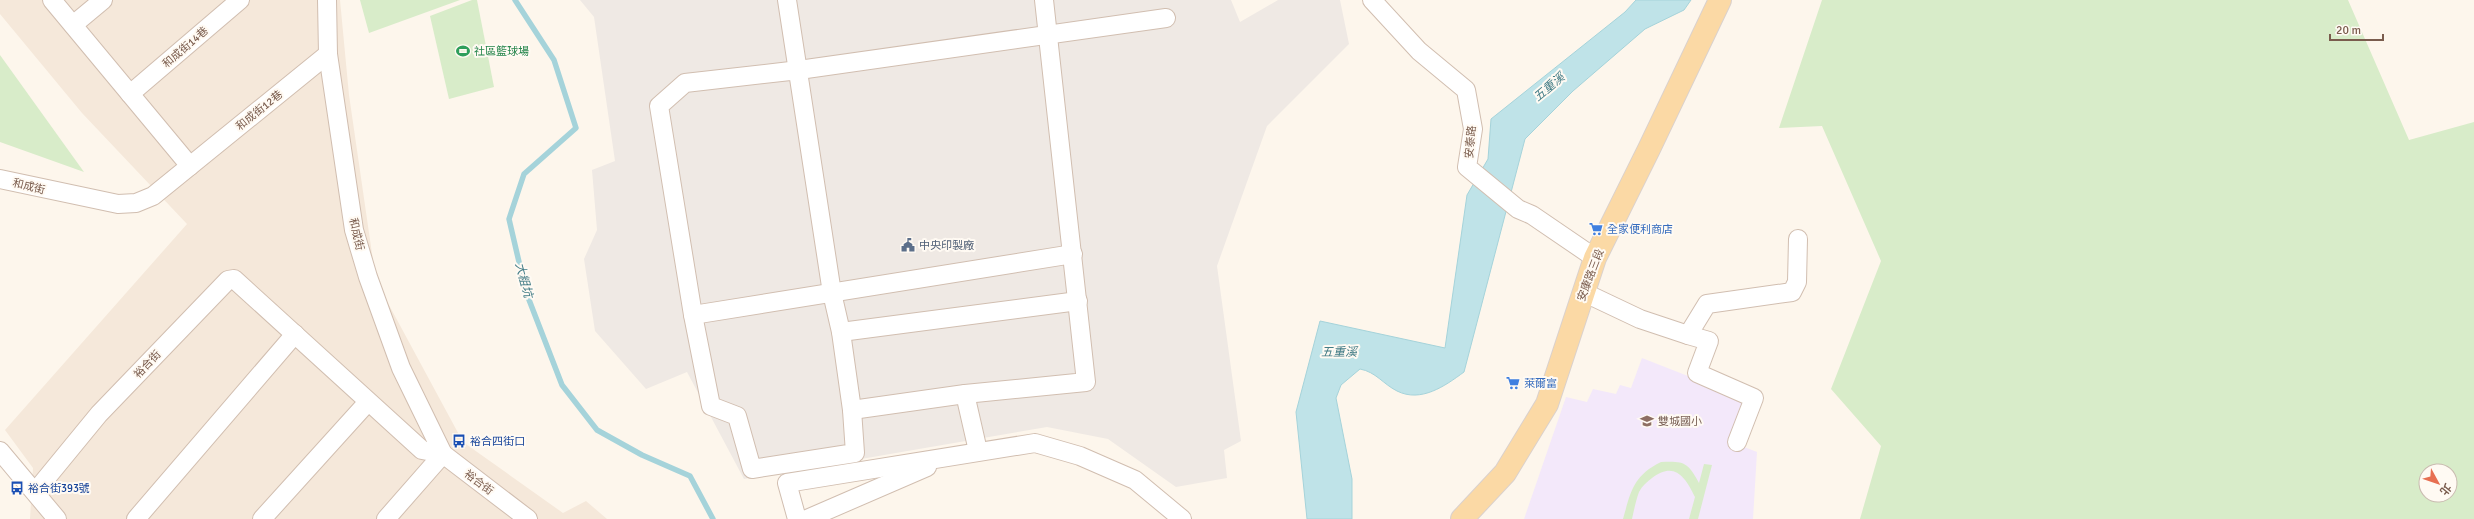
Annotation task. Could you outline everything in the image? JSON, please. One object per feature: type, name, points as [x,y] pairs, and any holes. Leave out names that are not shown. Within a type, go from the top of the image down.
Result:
[{"type":"main road","name":"安康路三段","points":[[1462,519],[1505,473],[1547,404],[1595,258],[1650,150],[1720,0]]},
{"type":"street","points":[[52,0],[190,166]]},
{"type":"street","points":[[73,25],[103,0]]},
{"type":"street","name":"和成街14巷","points":[[130,94],[240,0]]},
{"type":"street","name":"和成街","points":[[327,0],[328,54],[354,230],[368,277],[401,368],[443,454]]},
{"type":"street","points":[[787,0],[799,70],[832,293],[841,332],[852,410],[854,453],[752,469],[737,416],[711,406],[693,316],[659,106],[685,83],[799,70],[1166,18]]},
{"type":"street","points":[[852,410],[966,394],[1086,382],[1044,0]]},
{"type":"street","name":"安泰路","points":[[1372,0],[1419,51],[1466,90],[1473,129],[1467,166],[1518,210],[1532,215],[1595,258]]},
{"type":"street","name":"和成街12巷","points":[[190,166],[328,54]]},
{"type":"street","name":"和成街","points":[[0,179],[118,204],[136,203],[153,196],[190,166]]},
{"type":"street","points":[[1688,335],[1707,304],[1792,292],[1797,282],[1798,239]]},
{"type":"street","points":[[693,316],[1073,254]]},
{"type":"street","name":"裕合街","points":[[35,492],[99,414],[228,280],[234,279],[295,334],[367,403],[422,450],[443,454],[517,516]]},
{"type":"street","points":[[1583,292],[1640,319],[1709,341],[1697,373],[1754,398],[1737,442]]},
{"type":"street","points":[[841,332],[1078,301]]},
{"type":"street","points":[[136,519],[295,334]]},
{"type":"street","points":[[966,394],[978,451]]},
{"type":"street","points":[[262,519],[367,403]]},
{"type":"street","points":[[797,519],[787,482],[1035,443],[1080,456],[1135,480],[1182,519]]},
{"type":"street","points":[[0,451],[57,519]]},
{"type":"street","points":[[386,519],[443,454]]},
{"type":"street","points":[[808,519],[950,457]]},
{"type":"shaded area","points":[[0,0],[340,0],[349,95],[376,281],[463,442],[563,513],[586,501],[607,519],[30,519],[33,468],[5,430],[187,224],[82,113],[0,14]]},
{"type":"shaded area","name":"中央印製廠","points":[[580,0],[1231,0],[1240,22],[1278,0],[1340,0],[1349,44],[1267,126],[1217,266],[1241,441],[1224,450],[1227,478],[1176,487],[1108,439],[1047,427],[744,479],[687,372],[646,389],[595,331],[584,259],[597,230],[592,170],[615,161],[594,17]]},
{"type":"shaded area","name":"雙城國小","points":[[1642,358],[1744,398],[1729,441],[1757,452],[1753,519],[1524,519],[1566,397],[1587,402],[1593,389],[1616,394],[1620,385],[1631,388]]},
{"type":"green space","points":[[360,0],[460,0],[369,33]]},
{"type":"green space","name":"社區籃球場","points":[[472,0],[477,0],[494,87],[449,99],[430,16]]},
{"type":"green space","points":[[1822,0],[2348,0],[2409,140],[2474,122],[2474,519],[1860,519],[1881,446],[1831,389],[1881,261],[1822,126],[1779,128]]},
{"type":"green space","points":[[0,55],[84,172],[0,142]]},
{"type":"green space","points":[[1661,462],[1675,462],[1684,464],[1692,471],[1699,483],[1704,464],[1712,465],[1698,519],[1689,519],[1695,497],[1691,489],[1683,477],[1678,473],[1667,471],[1652,478],[1643,486],[1638,495],[1632,519],[1623,519],[1634,485],[1644,473]]},
{"type":"water","name":"五重溪","points":[[1636,0],[1691,0],[1684,10],[1645,29],[1573,91],[1525,139],[1464,372],[1441,387],[1424,394],[1415,395],[1397,391],[1375,375],[1360,369],[1341,385],[1336,398],[1352,479],[1352,519],[1307,519],[1296,412],[1320,321],[1445,348],[1467,195],[1488,159],[1491,119],[1625,12]]},
{"type":"waterway","name":"大粗坑","points":[[515,0],[554,60],[576,128],[524,174],[509,219],[526,292],[562,385],[597,430],[642,455],[690,476],[713,519]]},
{"type":"place","name":"社區籃球場","points":[[463,51]]},
{"type":"place","name":"全家便利商店","points":[[1596,229]]},
{"type":"place","name":"中央印製廠","points":[[908,245]]},
{"type":"place","name":"萊爾富","points":[[1513,383]]},
{"type":"place","name":"雙城國小","points":[[1647,421]]},
{"type":"place","name":"裕合四街口","points":[[459,441]]},
{"type":"place","name":"裕合街393號","points":[[17,488]]}]
